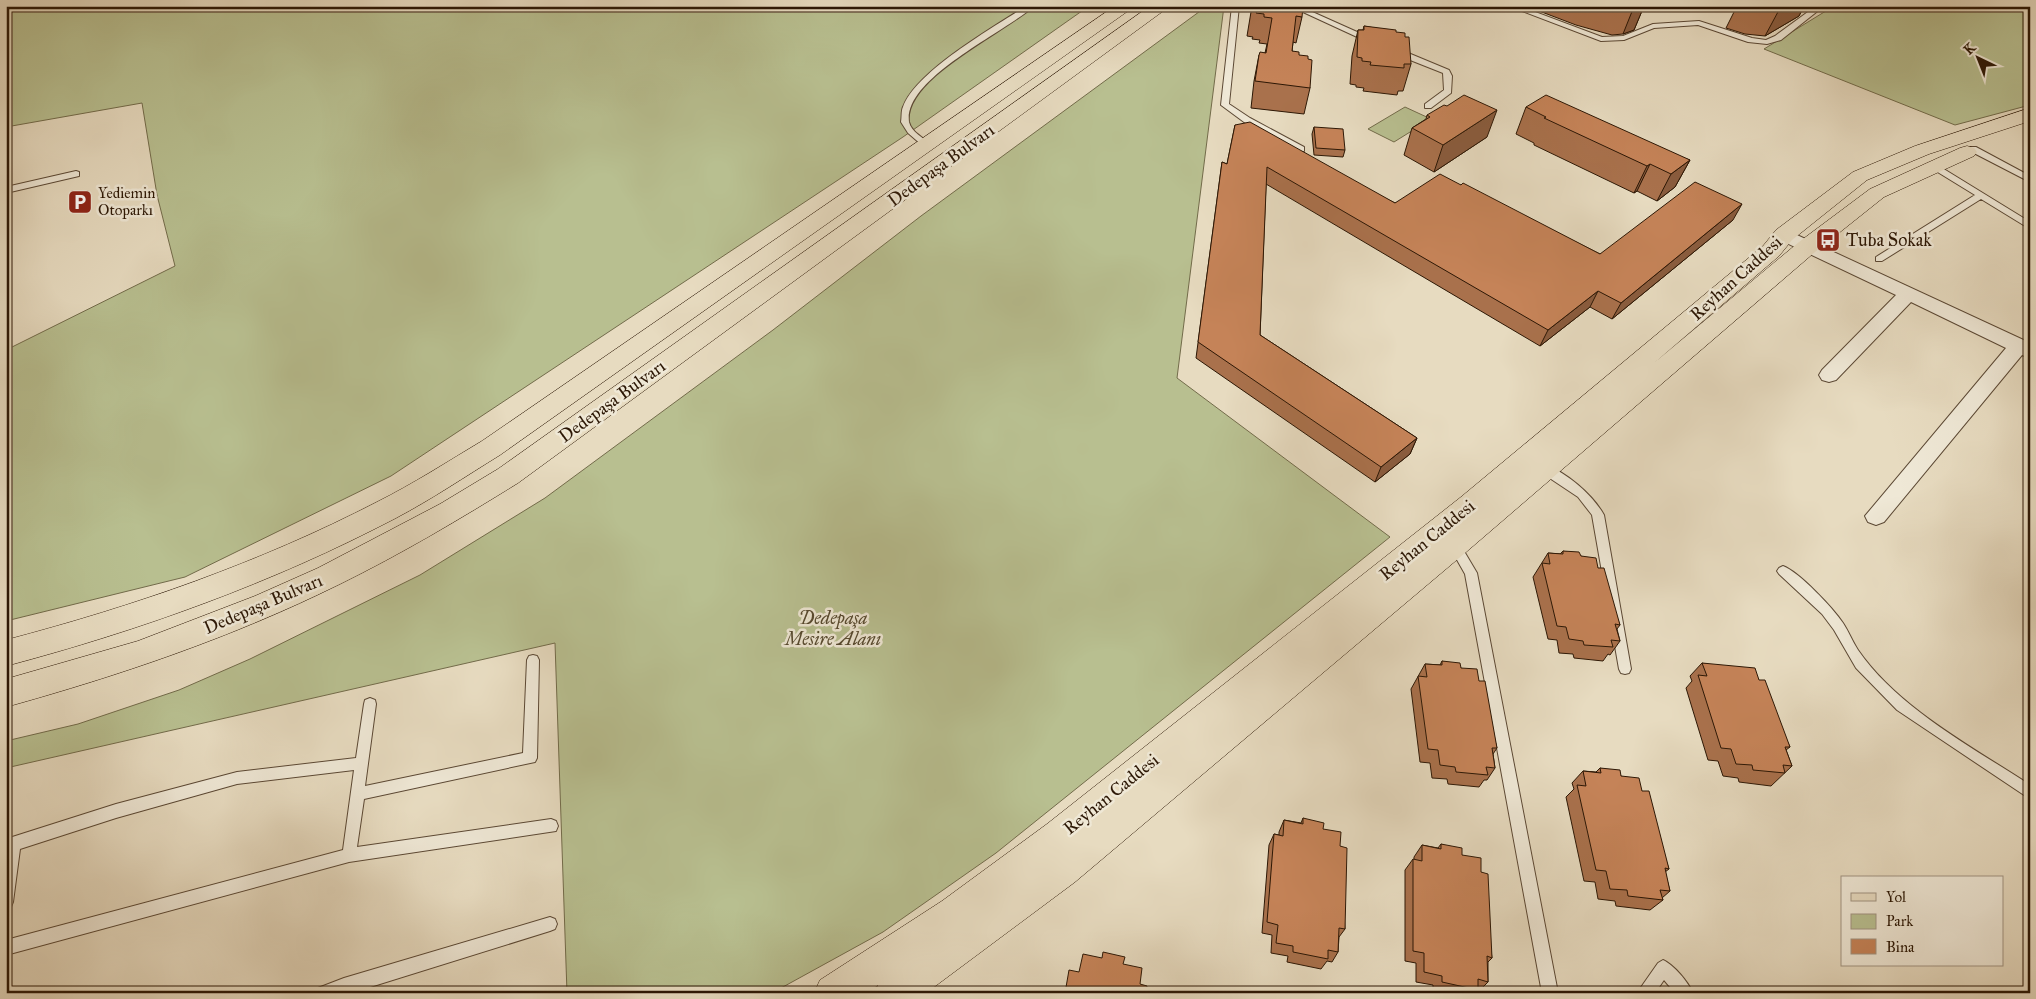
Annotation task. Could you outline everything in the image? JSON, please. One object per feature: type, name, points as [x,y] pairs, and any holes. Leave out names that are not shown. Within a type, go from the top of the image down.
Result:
[{"type":"main road","name":"Dedepaşa Bulvarı","points":[[6,653],[98,628],[202,591],[338,534],[389,509],[492,448],[926,144],[1128,6]]},
{"type":"main road","name":"Dedepaşa Bulvarı","points":[[6,693],[103,666],[178,640],[263,606],[328,578],[454,511],[508,476],[1162,6]]},
{"type":"main road","name":"Reyhan Caddesi","points":[[894,993],[920,981],[1063,870],[1448,537],[1796,241],[1860,176],[1922,150],[2030,114]]},
{"type":"main road","name":"Reyhan Caddesi","points":[[1796,241],[1877,193],[1973,149],[2030,130]]},
{"type":"main road","name":"Reyhan Caddesi","points":[[833,993],[955,914],[1448,537]]},
{"type":"street","points":[[1796,241],[2024,348],[1876,516]]},
{"type":"street","points":[[1829,375],[1908,294]]},
{"type":"lane","points":[[926,144],[912,134],[905,123],[905,113],[911,98],[930,77],[952,58],[1032,6]]},
{"type":"lane","points":[[1236,6],[1225,105],[1247,120],[1300,149]]},
{"type":"lane","points":[[1293,6],[1383,45]]},
{"type":"lane","points":[[1512,6],[1600,39],[1624,38],[1653,26],[1699,23],[1751,40],[1767,42],[1778,38],[1821,6]]},
{"type":"lane","points":[[1392,49],[1446,72],[1448,76],[1448,91],[1428,106]]},
{"type":"lane","points":[[1973,149],[2030,180]]},
{"type":"lane","points":[[1934,166],[1980,196],[2027,222]]},
{"type":"lane","points":[[6,190],[76,174]]},
{"type":"lane","points":[[1879,259],[1980,196]]},
{"type":"lane","points":[[1535,464],[1584,495],[1591,502],[1598,515],[1625,669]]},
{"type":"lane","points":[[1448,537],[1471,573],[1550,993]]},
{"type":"lane","points":[[1783,571],[1832,619],[1854,655],[1878,685],[1909,712],[2030,793]]},
{"type":"lane","points":[[358,794],[530,758],[533,660]]},
{"type":"lane","points":[[349,854],[370,704]]},
{"type":"lane","points":[[6,902],[10,845],[116,811],[237,778],[362,763]]},
{"type":"lane","points":[[6,948],[349,854],[551,826]]},
{"type":"lane","points":[[323,993],[344,989],[550,924]]},
{"type":"lane","points":[[1645,993],[1663,968],[1685,993]]},
{"type":"green space","points":[[12,6],[1089,6],[903,137],[391,476],[185,577],[6,621],[6,350],[175,266],[157,195],[142,103],[6,127],[6,10]]},
{"type":"green space","name":"Dedepaşa Mesire Alanı","points":[[1207,6],[1224,6],[1177,378],[1390,537],[996,853],[883,932],[772,993],[567,993],[555,643],[6,768],[6,741],[78,724],[179,690],[250,659],[420,575],[545,498],[773,330],[921,216]]},
{"type":"green space","points":[[1834,6],[2030,6],[2030,105],[1955,125],[1764,49]]},
{"type":"green space","points":[[1405,107],[1431,119],[1394,142],[1368,129]]},
{"type":"building","points":[[1252,6],[1303,6],[1302,17],[1296,16],[1292,51],[1299,52],[1299,55],[1308,56],[1308,59],[1312,60],[1310,88],[1255,81],[1260,52],[1266,53],[1272,18],[1256,13],[1257,11],[1252,10]]},
{"type":"building","points":[[1610,6],[1641,6],[1622,10]]},
{"type":"building","points":[[1753,6],[1785,6],[1779,10]]},
{"type":"building","points":[[1364,26],[1405,33],[1405,37],[1409,37],[1411,64],[1404,64],[1404,68],[1370,65],[1371,62],[1362,61],[1362,58],[1357,57],[1358,30],[1364,30]]},
{"type":"building","points":[[1464,95],[1497,110],[1443,145],[1412,128],[1430,117],[1427,115],[1444,105],[1447,106]]},
{"type":"building","points":[[1546,95],[1690,160],[1671,174],[1650,164],[1647,166],[1544,118],[1546,117],[1526,107]]},
{"type":"building","points":[[1250,122],[1395,203],[1440,174],[1461,185],[1463,183],[1600,254],[1695,182],[1742,204],[1621,303],[1598,291],[1548,330],[1267,167],[1260,335],[1417,438],[1381,467],[1198,342],[1222,162],[1227,164],[1235,125]]},
{"type":"building","points":[[1314,127],[1343,129],[1345,150],[1316,148]]},
{"type":"building","points":[[1563,551],[1579,552],[1581,556],[1596,558],[1598,568],[1604,568],[1620,625],[1615,624],[1620,641],[1611,640],[1613,647],[1584,645],[1583,641],[1569,639],[1566,627],[1557,626],[1542,563],[1550,564],[1548,553],[1563,554]]},
{"type":"building","points":[[1442,661],[1460,663],[1461,668],[1477,669],[1479,681],[1485,681],[1497,748],[1492,748],[1495,768],[1486,767],[1488,775],[1456,772],[1455,767],[1440,765],[1438,750],[1428,749],[1418,676],[1427,677],[1425,664],[1442,665]]},
{"type":"building","points":[[1702,663],[1755,668],[1759,680],[1765,680],[1790,747],[1785,747],[1792,766],[1783,765],[1785,773],[1753,770],[1752,765],[1736,764],[1731,749],[1721,748],[1698,675],[1707,676]]},
{"type":"building","points":[[1600,768],[1620,770],[1621,776],[1639,778],[1642,791],[1649,791],[1669,869],[1665,868],[1670,891],[1660,890],[1663,900],[1628,896],[1627,890],[1610,889],[1606,871],[1596,870],[1577,785],[1586,786],[1583,771],[1601,773]]},
{"type":"building","points":[[1303,818],[1324,823],[1323,829],[1341,832],[1340,846],[1347,848],[1345,929],[1339,928],[1338,952],[1328,950],[1328,959],[1293,952],[1293,946],[1276,943],[1278,925],[1267,922],[1274,834],[1283,836],[1284,820],[1303,824]]},
{"type":"building","points":[[1441,844],[1462,848],[1462,855],[1481,858],[1481,872],[1488,874],[1492,958],[1487,956],[1488,982],[1478,979],[1478,990],[1442,982],[1442,976],[1424,972],[1424,953],[1413,951],[1413,859],[1422,861],[1422,845],[1441,849]]},
{"type":"building","points":[[1103,952],[1125,957],[1123,964],[1142,968],[1140,984],[1147,986],[1146,993],[1065,993],[1069,970],[1079,972],[1083,954],[1102,958]]},
{"type":"place","name":"Yediemin Otoparkı","points":[[80,202]]},
{"type":"place","name":"Tuba Sokak","points":[[1828,240]]}]
